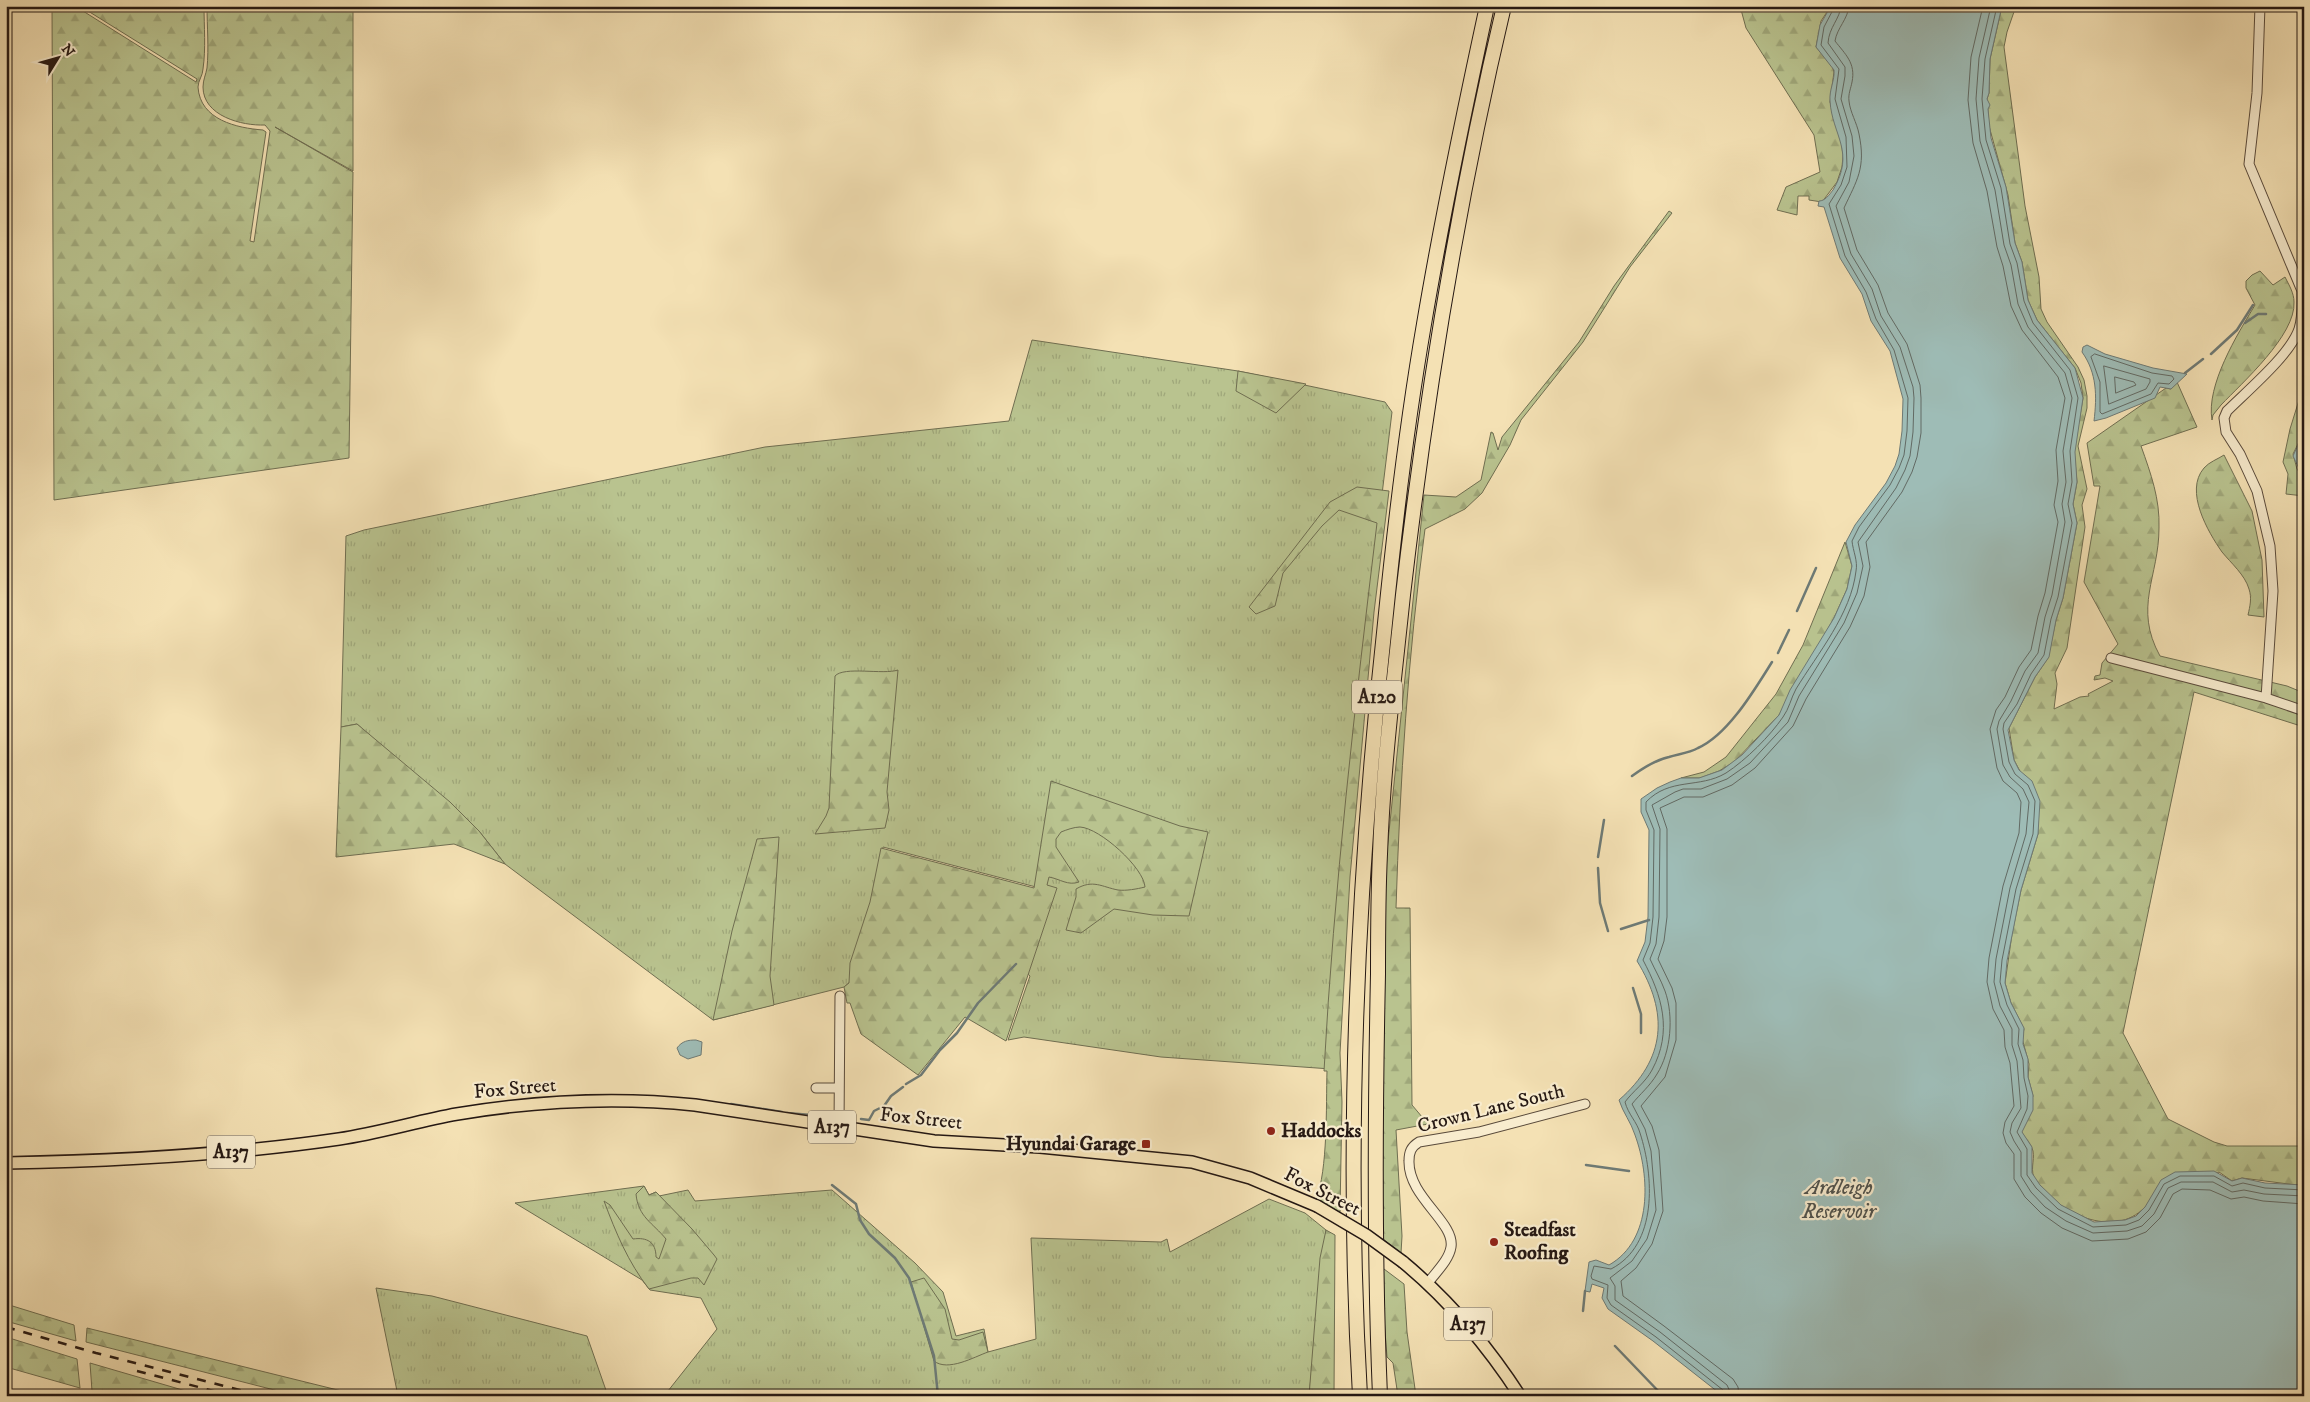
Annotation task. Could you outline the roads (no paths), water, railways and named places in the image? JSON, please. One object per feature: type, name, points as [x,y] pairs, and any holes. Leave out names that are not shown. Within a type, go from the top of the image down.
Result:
[{"type":"highway","name":"A120","points":[[1360,1396],[1352,1162],[1355,999],[1363,855],[1374,722],[1400,484],[1417,369],[1459,134],[1487,6]]},
{"type":"highway","name":"A120","points":[[1380,1396],[1374,1113],[1380,854],[1391,706],[1415,493],[1440,327],[1469,168],[1504,6]]},
{"type":"main road","name":"Fox Street","points":[[6,1163],[121,1159],[225,1152],[341,1138],[484,1110],[542,1104],[593,1102],[679,1104],[839,1120],[934,1141],[1040,1147],[1192,1162],[1250,1178],[1317,1206],[1366,1235],[1404,1262],[1428,1283]]},
{"type":"main road","name":"A137","points":[[1428,1283],[1479,1337],[1520,1396]]},
{"type":"street","points":[[2260,6],[2257,93],[2249,164],[2302,291],[2302,311],[2299,329],[2292,345],[2227,412],[2224,424],[2230,440],[2240,454],[2257,491],[2270,546],[2273,592],[2266,698]]},
{"type":"street","points":[[2111,658],[2266,698],[2304,711]]},
{"type":"street","points":[[839,1120],[840,996]]},
{"type":"street","points":[[816,1088],[839,1088]]},
{"type":"street","name":"Crown Lane South","points":[[1428,1283],[1448,1256],[1451,1245],[1449,1233],[1413,1185],[1409,1173],[1409,1162],[1410,1151],[1413,1146],[1419,1142],[1479,1132],[1585,1104]]},
{"type":"water","name":"Ardleigh Reservoir","points":[[1831,6],[2002,6],[1990,59],[1989,93],[1987,99],[1990,105],[1988,109],[1991,138],[2006,187],[2015,243],[2022,262],[2028,300],[2037,320],[2075,368],[2083,398],[2075,452],[2077,482],[2073,504],[2077,523],[2063,598],[2056,620],[2049,657],[2035,677],[2008,730],[2014,760],[2019,770],[2032,781],[2040,801],[2038,834],[2021,890],[2007,961],[2005,983],[2011,1003],[2024,1028],[2023,1044],[2028,1059],[2028,1077],[2033,1095],[2033,1110],[2022,1132],[2032,1147],[2032,1173],[2040,1185],[2061,1205],[2094,1222],[2125,1220],[2136,1216],[2145,1207],[2161,1180],[2175,1172],[2214,1171],[2232,1181],[2242,1178],[2265,1183],[2304,1185],[2304,1396],[1723,1396],[1653,1341],[1608,1309],[1602,1298],[1604,1288],[1592,1284],[1590,1292],[1585,1291],[1589,1262],[1596,1260],[1609,1265],[1623,1254],[1634,1240],[1641,1224],[1644,1206],[1645,1188],[1640,1151],[1633,1130],[1619,1100],[1635,1084],[1646,1068],[1654,1052],[1658,1035],[1658,1017],[1654,999],[1637,961],[1645,942],[1648,917],[1649,830],[1641,812],[1641,799],[1657,788],[1681,778],[1699,778],[1722,770],[1742,755],[1779,715],[1790,690],[1834,618],[1847,589],[1852,566],[1846,542],[1855,525],[1886,483],[1899,454],[1903,399],[1890,351],[1871,321],[1862,294],[1840,258],[1824,207],[1818,206],[1819,201],[1825,199],[1833,190],[1840,177],[1843,165],[1841,144],[1830,101],[1834,70],[1816,47],[1820,25]]},
{"type":"water","points":[[2087,345],[2105,354],[2153,368],[2187,374],[2171,389],[2160,387],[2155,398],[2094,421],[2095,385],[2091,368],[2082,352],[2083,347]]},
{"type":"water","points":[[2304,422],[2304,479],[2293,456],[2302,436]]},
{"type":"water","points":[[696,1040],[702,1042],[701,1055],[688,1059],[680,1055],[677,1048],[681,1044],[685,1041]]},
{"type":"waterway","points":[[2211,354],[2237,330],[2253,305]]},
{"type":"waterway","points":[[2245,323],[2258,314],[2266,314]]},
{"type":"waterway","points":[[2185,373],[2203,359]]},
{"type":"waterway","points":[[1797,611],[1816,568]]},
{"type":"waterway","points":[[1778,653],[1789,630]]},
{"type":"waterway","points":[[1632,776],[1654,762],[1691,751],[1709,742],[1720,733],[1740,710],[1772,662]]},
{"type":"waterway","points":[[1598,857],[1604,820]]},
{"type":"waterway","points":[[1598,868],[1600,903],[1608,931]]},
{"type":"waterway","points":[[1621,929],[1649,920]]},
{"type":"waterway","points":[[906,1084],[921,1075],[940,1050],[957,1033],[978,1003],[1016,964]]},
{"type":"waterway","points":[[1633,988],[1641,1014],[1641,1033]]},
{"type":"waterway","points":[[861,1119],[869,1120],[874,1111],[884,1106],[891,1096],[903,1087]]},
{"type":"waterway","points":[[731,1104],[782,1112]]},
{"type":"waterway","points":[[787,1113],[836,1117]]},
{"type":"waterway","points":[[1586,1165],[1629,1171]]},
{"type":"waterway","points":[[832,1185],[856,1204],[860,1220],[869,1234],[895,1258],[909,1278],[934,1356],[938,1396]]},
{"type":"waterway","points":[[1583,1311],[1585,1291]]},
{"type":"waterway","points":[[1615,1346],[1663,1396]]},
{"type":"railway","points":[[6,1327],[96,1353],[263,1396]]},
{"type":"railway","points":[[137,1371],[233,1396]]},
{"type":"place","name":"Haddocks","points":[[1271,1131]]},
{"type":"place","name":"Hyundai Garage","points":[[1146,1144]]},
{"type":"place","name":"Steadfast Roofing","points":[[1494,1242]]}]
